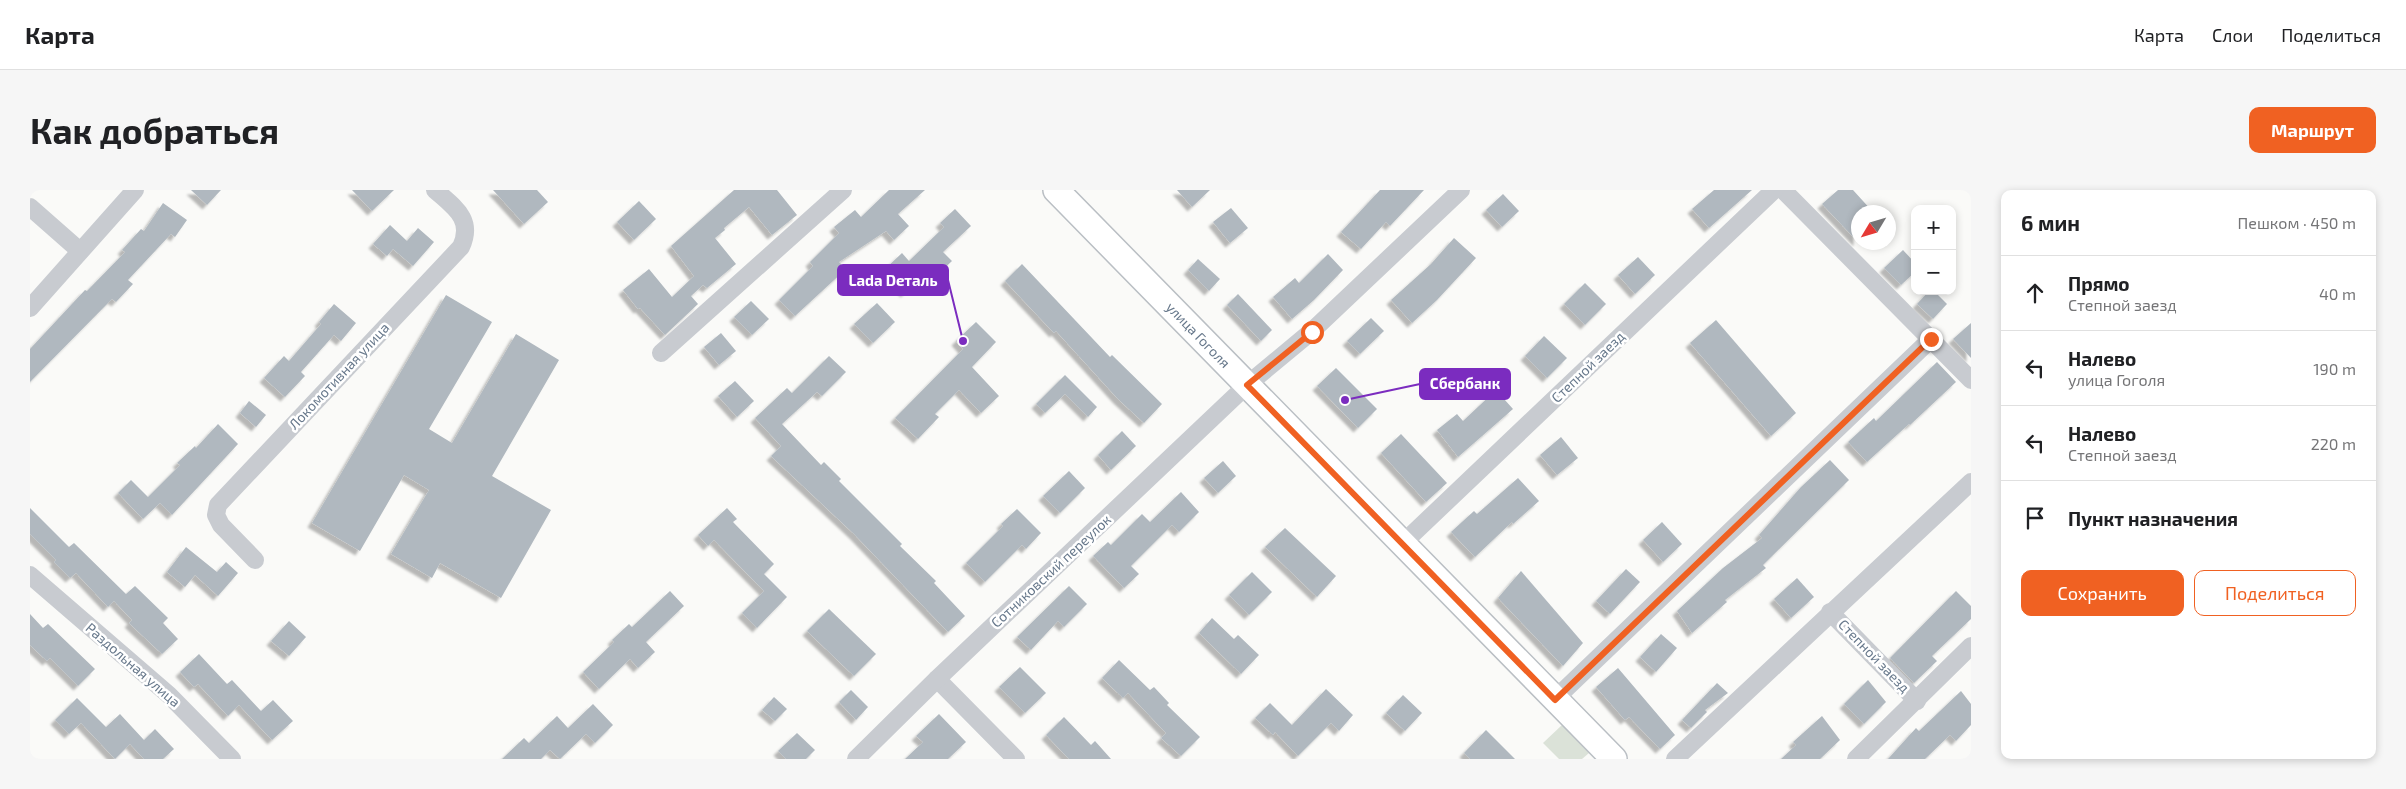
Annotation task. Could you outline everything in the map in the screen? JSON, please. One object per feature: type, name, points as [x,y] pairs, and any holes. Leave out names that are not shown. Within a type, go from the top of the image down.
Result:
[{"type":"main road","name":"улица Гоголя","points":[[1056,190],[1614,759]]},
{"type":"street","points":[[30,308],[135,190]]},
{"type":"street","name":"Локомотивная улица","points":[[255,560],[221,525],[216,515],[218,505],[461,246],[467,234],[465,222],[457,210],[435,190]]},
{"type":"street","points":[[661,353],[843,190]]},
{"type":"street","points":[[1247,385],[1312,332],[1461,190]]},
{"type":"street","name":"Степной заезд","points":[[1402,544],[1774,190]]},
{"type":"street","points":[[1783,190],[1971,380]]},
{"type":"street","points":[[30,207],[80,251]]},
{"type":"street","points":[[1555,700],[1931,339]]},
{"type":"street","name":"Сотниковский переулок","points":[[856,759],[937,679],[1247,385]]},
{"type":"street","name":"Степной заезд","points":[[1675,759],[1971,482]]},
{"type":"street","name":"Раздольная улица","points":[[30,575],[169,695],[232,759]]},
{"type":"street","name":"Степной заезд","points":[[1830,612],[1917,701]]},
{"type":"street","name":"Степной заезд","points":[[1856,759],[1971,646]]},
{"type":"street","points":[[937,679],[1016,759]]},
{"type":"shaded area","points":[[1562,725],[1589,753],[1582,759],[1559,759],[1543,743]]},
{"type":"building","points":[[191,190],[221,190],[207,205]]},
{"type":"building","points":[[352,190],[394,190],[372,211]]},
{"type":"building","points":[[493,190],[537,190],[548,202],[524,224]]},
{"type":"building","points":[[734,190],[777,190],[797,215],[772,235],[749,207],[724,228],[725,230],[715,238],[736,264],[707,288],[703,285],[691,296],[698,304],[665,335],[640,308],[638,309],[623,290],[649,269],[672,297],[694,276],[671,246]]},
{"type":"building","points":[[889,190],[925,190],[898,214],[909,226],[894,240],[886,231],[839,262],[846,269],[795,316],[779,300],[813,266],[810,262],[839,233],[834,227],[855,210],[861,217]]},
{"type":"building","points":[[1177,190],[1210,190],[1192,207]]},
{"type":"building","points":[[1380,190],[1424,190],[1390,226],[1386,222],[1361,249],[1341,232]]},
{"type":"building","points":[[1714,190],[1752,190],[1709,228],[1692,209]]},
{"type":"building","points":[[1838,190],[1853,190],[1867,205],[1851,205],[1851,235],[1822,204]]},
{"type":"building","points":[[1503,194],[1519,211],[1502,227],[1486,210]]},
{"type":"building","points":[[639,201],[656,219],[634,240],[617,222]]},
{"type":"building","points":[[163,203],[187,220],[175,237],[171,234],[128,280],[133,284],[116,302],[112,299],[30,382],[30,349],[85,290],[87,291],[125,252],[122,250],[141,229],[144,231]]},
{"type":"building","points":[[1231,208],[1248,228],[1230,243],[1213,222]]},
{"type":"building","points":[[955,209],[971,226],[943,252],[952,261],[932,280],[926,273],[905,293],[884,270],[902,253],[909,261],[944,227],[940,223]]},
{"type":"building","points":[[390,225],[407,241],[418,228],[434,242],[413,266],[393,249],[387,256],[373,244]]},
{"type":"building","points":[[1454,238],[1476,258],[1437,300],[1412,323],[1391,300],[1431,264]]},
{"type":"building","points":[[1903,250],[1911,259],[1911,276],[1901,285],[1884,268]]},
{"type":"building","points":[[1328,254],[1343,270],[1314,300],[1292,319],[1273,297],[1295,278],[1299,283]]},
{"type":"building","points":[[1638,257],[1655,275],[1635,294],[1618,275]]},
{"type":"building","points":[[1198,259],[1220,279],[1209,291],[1188,270]]},
{"type":"building","points":[[1022,264],[1110,357],[1112,355],[1162,404],[1144,423],[1118,399],[1056,331],[1054,333],[1005,281]]},
{"type":"building","points":[[1585,283],[1606,304],[1585,325],[1564,304]]},
{"type":"building","points":[[1238,294],[1272,330],[1261,341],[1227,305]]},
{"type":"building","points":[[446,295],[492,322],[429,429],[452,443],[516,334],[559,360],[492,476],[551,510],[501,598],[440,563],[432,578],[391,554],[429,490],[404,475],[360,551],[312,523]]},
{"type":"building","points":[[1925,295],[1938,295],[1947,304],[1933,319],[1917,304]]},
{"type":"building","points":[[751,301],[769,319],[752,335],[734,317]]},
{"type":"building","points":[[877,303],[895,322],[873,343],[854,324]]},
{"type":"building","points":[[334,304],[356,323],[341,341],[334,335],[301,372],[305,376],[285,397],[264,378],[284,356],[289,361],[321,324],[319,322]]},
{"type":"building","points":[[1371,318],[1384,331],[1360,354],[1347,341]]},
{"type":"building","points":[[1716,320],[1796,413],[1771,436],[1690,343]]},
{"type":"building","points":[[976,322],[996,342],[972,367],[999,396],[981,413],[959,390],[935,414],[939,417],[918,439],[895,418],[963,349],[956,341]]},
{"type":"building","points":[[1971,323],[1971,358],[1953,339]]},
{"type":"building","points":[[721,333],[736,351],[719,365],[704,347]]},
{"type":"building","points":[[1544,336],[1567,358],[1547,378],[1525,356]]},
{"type":"building","points":[[829,356],[846,372],[822,396],[817,392],[782,424],[821,465],[824,462],[841,479],[839,481],[902,544],[900,546],[936,581],[934,583],[965,616],[948,632],[854,534],[771,456],[781,446],[755,418],[787,388],[792,393]]},
{"type":"building","points":[[1937,362],[1956,382],[1867,462],[1848,442],[1874,418],[1876,421]]},
{"type":"building","points":[[1336,368],[1377,409],[1358,428],[1317,386]]},
{"type":"building","points":[[1065,375],[1097,407],[1088,417],[1065,394],[1045,413],[1036,404]]},
{"type":"building","points":[[735,381],[754,401],[737,417],[718,396]]},
{"type":"building","points":[[1496,390],[1513,409],[1458,457],[1437,430],[1457,414],[1463,421]]},
{"type":"building","points":[[249,401],[266,415],[256,427],[240,413]]},
{"type":"building","points":[[218,424],[238,444],[172,515],[160,503],[143,519],[118,493],[131,480],[148,497],[180,465],[177,463],[195,446],[196,448]]},
{"type":"building","points":[[1122,431],[1136,446],[1111,470],[1098,455]]},
{"type":"building","points":[[1401,434],[1447,483],[1426,502],[1381,453]]},
{"type":"building","points":[[1561,437],[1578,458],[1557,475],[1540,455]]},
{"type":"building","points":[[1830,460],[1849,480],[1763,565],[1766,568],[1725,600],[1727,602],[1692,633],[1677,611],[1723,568],[1762,538],[1759,535],[1801,487]]},
{"type":"building","points":[[1223,461],[1236,476],[1218,493],[1204,478]]},
{"type":"building","points":[[1069,471],[1085,488],[1060,513],[1043,496]]},
{"type":"building","points":[[1518,478],[1539,501],[1513,524],[1512,522],[1475,557],[1451,532],[1474,511],[1477,514]]},
{"type":"building","points":[[1181,492],[1199,512],[1179,532],[1172,525],[1131,566],[1139,574],[1124,588],[1093,556],[1108,542],[1111,545],[1142,514],[1150,522]]},
{"type":"building","points":[[30,508],[69,547],[74,543],[126,594],[135,586],[168,618],[163,623],[178,639],[162,654],[129,623],[132,620],[114,601],[108,607],[76,573],[70,578],[54,562],[56,560],[30,534]]},
{"type":"building","points":[[727,508],[737,519],[733,522],[774,564],[764,574],[787,597],[757,628],[742,613],[764,591],[714,540],[708,546],[698,535]]},
{"type":"building","points":[[1017,509],[1041,533],[1026,549],[1022,545],[985,582],[966,563]]},
{"type":"building","points":[[1662,522],[1682,544],[1663,562],[1643,540]]},
{"type":"building","points":[[1285,528],[1336,576],[1317,597],[1265,547]]},
{"type":"building","points":[[186,547],[217,572],[226,562],[238,573],[218,596],[195,575],[185,587],[167,572]]},
{"type":"building","points":[[1626,569],[1640,582],[1610,614],[1596,601]]},
{"type":"building","points":[[1521,571],[1583,643],[1563,666],[1498,598]]},
{"type":"building","points":[[1252,572],[1272,592],[1249,615],[1229,595]]},
{"type":"building","points":[[1797,578],[1814,597],[1791,618],[1774,599]]},
{"type":"building","points":[[1069,586],[1087,604],[1064,627],[1058,621],[1031,650],[1017,637]]},
{"type":"building","points":[[670,591],[684,606],[646,642],[655,652],[638,668],[630,659],[599,689],[583,672],[614,642],[612,640],[629,624],[632,627]]},
{"type":"building","points":[[1956,591],[1971,606],[1971,619],[1932,656],[1937,661],[1914,683],[1890,658]]},
{"type":"building","points":[[829,609],[876,654],[854,676],[807,631]]},
{"type":"building","points":[[30,614],[43,628],[48,624],[95,669],[78,686],[50,658],[47,661],[30,645]]},
{"type":"building","points":[[1212,618],[1234,639],[1238,635],[1259,655],[1241,674],[1199,633]]},
{"type":"building","points":[[289,621],[306,637],[289,656],[271,641]]},
{"type":"building","points":[[1661,634],[1677,648],[1656,672],[1640,657]]},
{"type":"building","points":[[199,654],[227,684],[232,680],[261,711],[273,700],[293,721],[272,740],[239,705],[228,716],[198,684],[194,687],[180,672]]},
{"type":"building","points":[[1119,660],[1150,690],[1154,687],[1169,703],[1167,705],[1200,737],[1181,756],[1161,738],[1166,733],[1128,693],[1123,698],[1102,678]]},
{"type":"building","points":[[1020,667],[1046,693],[1025,713],[999,687]]},
{"type":"building","points":[[1618,668],[1675,735],[1660,749],[1629,717],[1625,720],[1596,687]]},
{"type":"building","points":[[1868,680],[1886,702],[1864,724],[1844,704]]},
{"type":"building","points":[[1717,683],[1728,693],[1705,710],[1707,712],[1691,728],[1682,720]]},
{"type":"building","points":[[1326,689],[1353,715],[1339,731],[1331,723],[1298,756],[1275,732],[1273,735],[1255,718],[1270,703],[1292,725]]},
{"type":"building","points":[[851,690],[868,707],[856,720],[839,702]]},
{"type":"building","points":[[1961,691],[1971,704],[1971,725],[1956,741],[1950,735],[1925,759],[1888,759],[1916,728],[1919,731]]},
{"type":"building","points":[[1403,695],[1422,713],[1405,731],[1386,713]]},
{"type":"building","points":[[774,697],[787,709],[775,721],[762,710]]},
{"type":"building","points":[[77,698],[106,727],[120,714],[144,740],[155,729],[174,749],[163,759],[144,759],[130,744],[115,759],[81,723],[69,734],[55,720]]},
{"type":"building","points":[[593,704],[613,725],[595,743],[586,734],[560,759],[550,750],[541,759],[502,759],[524,738],[529,743],[557,716],[568,728]]},
{"type":"building","points":[[939,714],[966,742],[948,759],[905,759],[923,742],[916,736]]},
{"type":"building","points":[[1822,716],[1840,740],[1820,759],[1781,759],[1796,745],[1793,742]]},
{"type":"building","points":[[1064,717],[1091,745],[1095,741],[1111,759],[1069,759],[1046,735]]},
{"type":"building","points":[[1486,730],[1515,759],[1470,759],[1464,753]]},
{"type":"building","points":[[797,733],[815,750],[806,759],[786,759],[778,751]]},
{"type":"place","name":"Lada Dеталь","points":[[963,341]]},
{"type":"place","name":"Сбербанк","points":[[1345,400]]},
{"type":"route","points":[[1312,332],[1247,385],[1555,700],[1931,339]]}]
